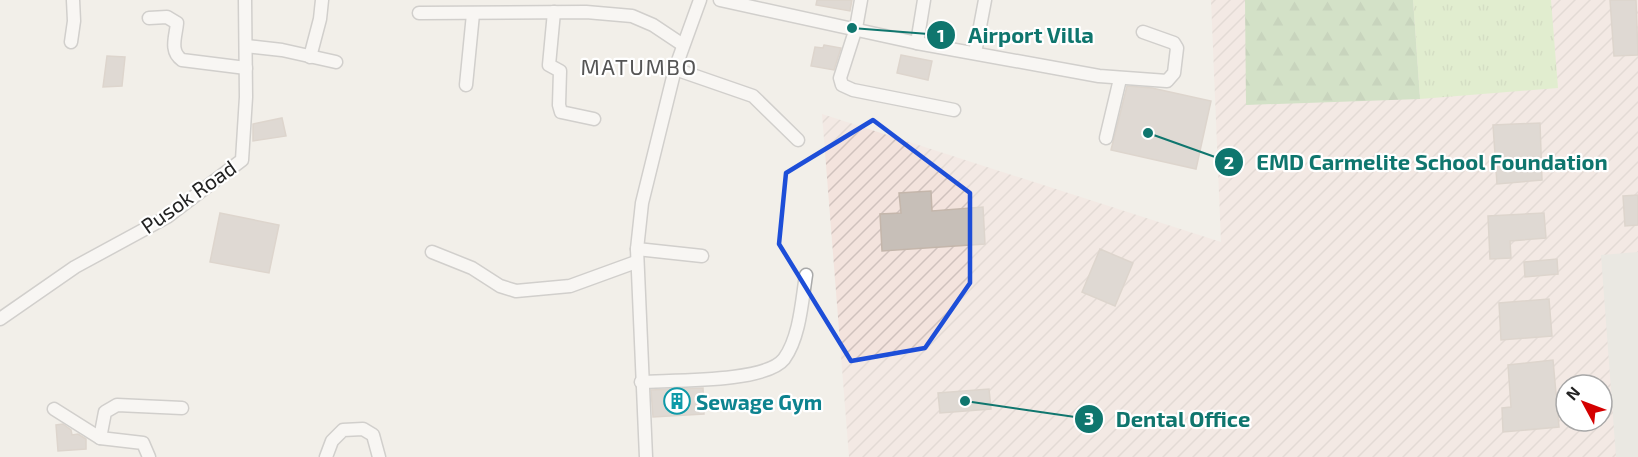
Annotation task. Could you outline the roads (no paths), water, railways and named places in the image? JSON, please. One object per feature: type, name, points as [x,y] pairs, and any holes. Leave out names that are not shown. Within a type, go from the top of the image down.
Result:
[{"type":"street","points":[[71,42],[74,21],[73,0]]},
{"type":"street","name":"Pusok Road","points":[[0,319],[75,267],[166,217],[242,160],[246,68],[245,0]]},
{"type":"street","points":[[310,57],[320,19],[322,0]]},
{"type":"street","points":[[646,457],[636,262],[642,203],[675,69],[700,0]]},
{"type":"street","points":[[720,0],[917,43],[1120,79],[1167,81],[1174,73],[1178,53],[1174,44],[1143,32]]},
{"type":"street","points":[[861,0],[856,28],[840,78],[842,85],[853,90],[954,110]]},
{"type":"street","points":[[917,43],[924,0]]},
{"type":"street","points":[[975,53],[985,0]]},
{"type":"street","points":[[554,12],[549,65],[560,71],[559,105],[561,112],[594,119]]},
{"type":"street","points":[[419,13],[586,12],[632,16],[652,25],[683,45]]},
{"type":"street","points":[[466,85],[473,14]]},
{"type":"street","points":[[149,18],[167,17],[177,23],[174,48],[177,56],[182,60],[246,68]]},
{"type":"street","points":[[246,46],[336,62]]},
{"type":"street","points":[[675,69],[753,96],[798,140]]},
{"type":"street","points":[[1106,138],[1120,79]]},
{"type":"street","points":[[637,249],[702,256]]},
{"type":"street","points":[[432,252],[472,268],[500,286],[516,291],[570,286],[636,262]]},
{"type":"street","points":[[641,382],[757,373],[776,365],[789,349],[807,275]]},
{"type":"street","points":[[100,438],[105,412],[117,405],[182,408]]},
{"type":"street","points":[[54,409],[100,438],[143,443],[149,457]]},
{"type":"street","points":[[326,457],[332,441],[343,430],[363,429],[374,435],[379,457]]},
{"type":"place","name":"Airport Villa","points":[[852,28]]},
{"type":"place","name":"EMD Carmelite School Foundation","points":[[1148,133]]},
{"type":"place","name":"Sewage Gym","points":[[677,401]]},
{"type":"place","name":"Dental Office","points":[[965,401]]},
{"type":"district","name":"MATUMBO","points":[[639,66]]}]
